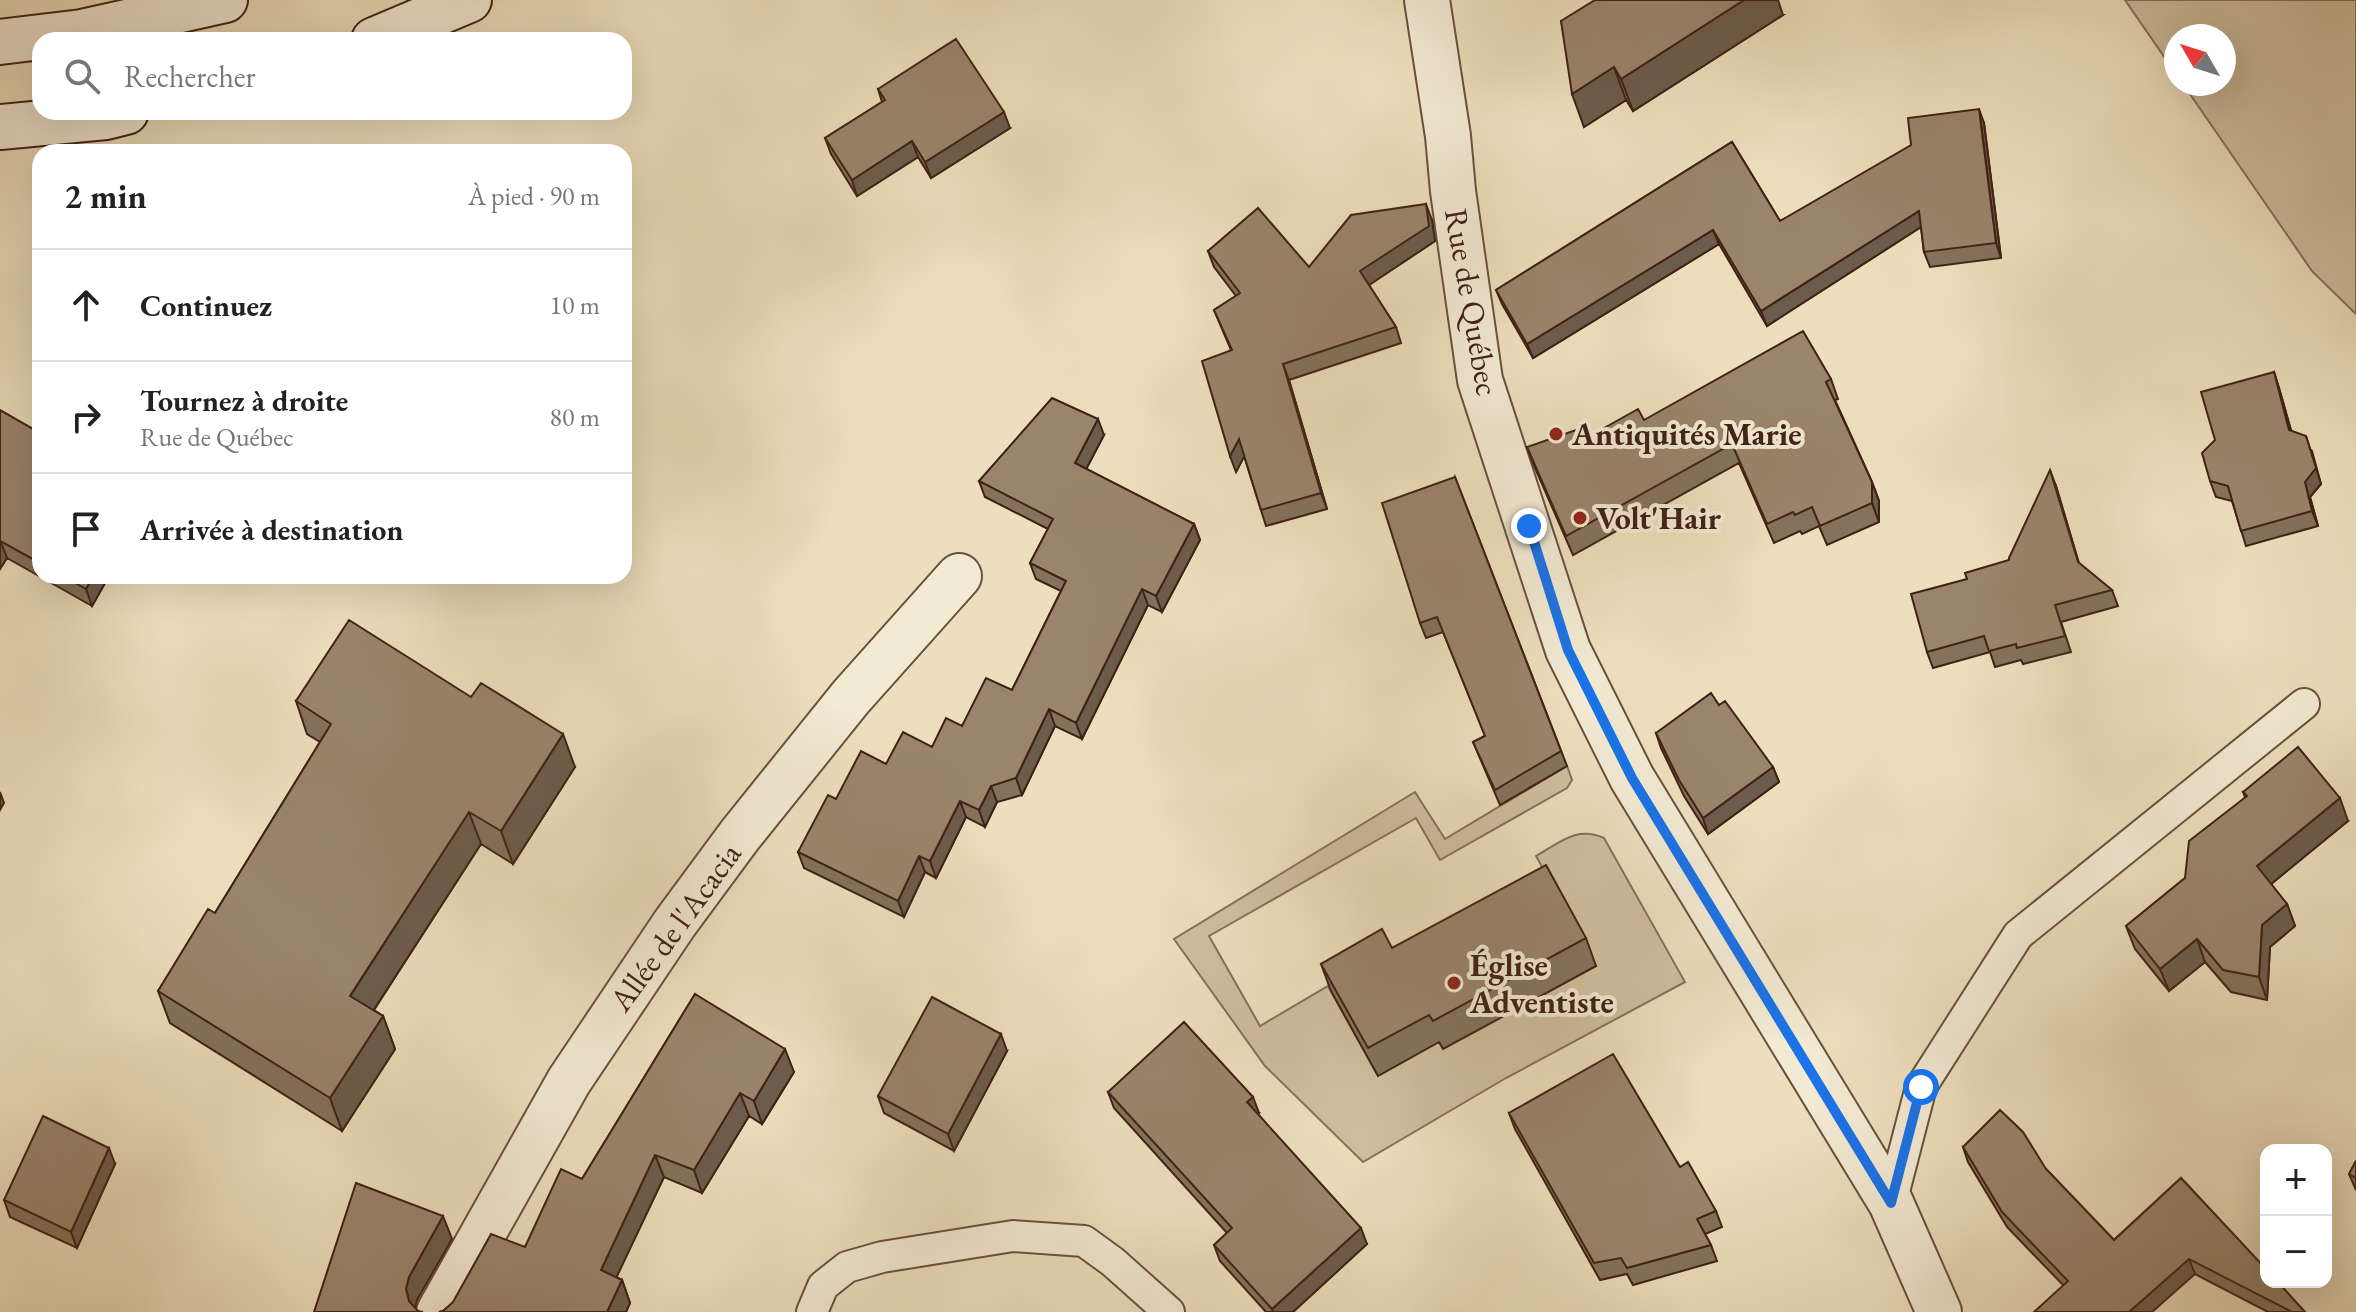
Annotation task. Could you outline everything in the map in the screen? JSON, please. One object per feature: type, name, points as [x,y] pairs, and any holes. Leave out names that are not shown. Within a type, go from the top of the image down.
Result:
[{"type":"street","points":[[82,32],[225,0]]},
{"type":"street","points":[[393,32],[469,0]]},
{"type":"street","name":"Rue de Québec","points":[[1427,0],[1480,380],[1568,650],[1632,778],[1891,1203],[1939,1312]]},
{"type":"street","points":[[0,42],[32,38]]},
{"type":"street","points":[[0,127],[74,120]]},
{"type":"street","name":"Allée de l'Acacia","points":[[439,1312],[569,1081],[675,923],[740,835],[851,697],[959,576]]},
{"type":"lane","points":[[1891,1203],[1921,1087],[2018,935],[2304,704]]},
{"type":"lane","points":[[812,1312],[823,1286],[847,1267],[882,1257],[1013,1236],[1084,1241],[1113,1262],[1169,1312]]},
{"type":"shaded area","points":[[2125,0],[2356,0],[2356,314],[2312,271],[2191,96],[2236,96],[2236,24],[2164,24],[2164,57]]},
{"type":"shaded area","points":[[1567,766],[1572,780],[1567,788],[1440,860],[1416,818],[1209,936],[1260,1026],[1328,986],[1378,1076],[1439,1042],[1443,1049],[1596,966],[1536,856],[1577,835],[1604,838],[1685,982],[1506,1078],[1363,1162],[1265,1066],[1174,939],[1415,792],[1445,839]]},
{"type":"building","points":[[1595,0],[1744,0],[1621,79],[1614,67],[1572,94],[1561,21]]},
{"type":"building","points":[[956,39],[1004,112],[925,162],[912,141],[852,180],[825,138],[885,100],[878,89]]},
{"type":"building","points":[[1979,109],[1996,243],[1924,252],[1919,211],[1761,311],[1713,230],[1527,344],[1496,290],[1732,142],[1780,221],[1911,145],[1908,118]]},
{"type":"building","points":[[1426,204],[1429,226],[1360,271],[1396,327],[1283,364],[1321,493],[1261,510],[1239,439],[1230,456],[1202,361],[1232,350],[1214,310],[1240,293],[1208,251],[1258,208],[1309,267],[1351,215]]},
{"type":"building","points":[[1803,331],[1831,379],[1826,382],[1872,482],[1872,503],[1820,526],[1812,507],[1767,524],[1732,444],[1566,536],[1527,447],[1576,430],[1579,442],[1638,409],[1644,420]]},
{"type":"building","points":[[2274,372],[2289,430],[2306,436],[2316,468],[2305,482],[2312,511],[2241,531],[2228,486],[2210,481],[2202,453],[2215,440],[2201,392]]},
{"type":"building","points":[[1052,398],[1098,419],[1075,463],[1194,524],[1156,596],[1142,589],[1076,723],[1049,709],[1016,778],[991,786],[979,810],[960,801],[930,861],[919,856],[898,901],[798,852],[828,795],[836,799],[861,751],[886,764],[903,732],[932,747],[946,718],[962,726],[986,678],[1012,690],[1066,581],[1030,563],[1053,519],[979,481]]},
{"type":"building","points":[[0,410],[32,428],[32,559],[0,541]]},
{"type":"building","points":[[2050,470],[2078,562],[2112,590],[2055,605],[2065,636],[2017,648],[2016,644],[1989,651],[1984,636],[1927,652],[1911,594],[1967,579],[1965,573],[2009,560]]},
{"type":"building","points":[[1455,477],[1561,751],[1495,790],[1473,742],[1485,736],[1437,617],[1420,623],[1382,503]]},
{"type":"building","points":[[349,620],[471,697],[481,683],[563,734],[501,831],[469,812],[350,996],[383,1016],[330,1098],[158,991],[208,909],[215,913],[331,724],[296,701]]},
{"type":"building","points":[[1711,693],[1719,705],[1725,701],[1773,767],[1703,818],[1679,780],[1656,733]]},
{"type":"building","points":[[2298,747],[2340,798],[2257,866],[2287,904],[2262,925],[2259,977],[2223,970],[2197,939],[2160,969],[2126,926],[2185,878],[2189,841],[2247,796],[2243,792]]},
{"type":"building","name":"Église Adventiste","points":[[1546,865],[1586,938],[1433,1021],[1429,1015],[1368,1048],[1321,964],[1382,929],[1392,948]]},
{"type":"building","points":[[695,994],[785,1049],[754,1101],[740,1093],[694,1170],[655,1155],[601,1270],[622,1280],[607,1312],[439,1312],[453,1302],[491,1234],[525,1247],[561,1169],[582,1179]]},
{"type":"building","points":[[932,997],[1001,1034],[948,1134],[878,1096]]},
{"type":"building","points":[[1184,1022],[1253,1097],[1247,1102],[1361,1228],[1272,1309],[1214,1245],[1232,1228],[1108,1092]]},
{"type":"building","points":[[1613,1054],[1680,1167],[1688,1162],[1716,1211],[1697,1219],[1711,1245],[1627,1268],[1621,1258],[1594,1263],[1509,1113]]},
{"type":"building","points":[[2000,1110],[2023,1132],[2046,1169],[2114,1240],[2181,1178],[2260,1263],[2260,1288],[2283,1288],[2304,1311],[2292,1312],[2189,1259],[2129,1312],[2034,1312],[2068,1281],[2002,1212],[1963,1147]]},
{"type":"building","points":[[43,1116],[109,1148],[71,1232],[4,1200]]},
{"type":"building","points":[[2356,1161],[2356,1178],[2349,1174]]},
{"type":"building","points":[[356,1183],[443,1216],[409,1277],[406,1289],[409,1301],[423,1312],[314,1312]]},
{"type":"place","name":"Antiquités Marie","points":[[1556,434]]},
{"type":"place","name":"Volt'Hair","points":[[1580,518]]},
{"type":"place","name":"Église Adventiste","points":[[1454,983]]},
{"type":"route","points":[[1529,526],[1568,650],[1632,778],[1891,1203],[1921,1087]]}]
